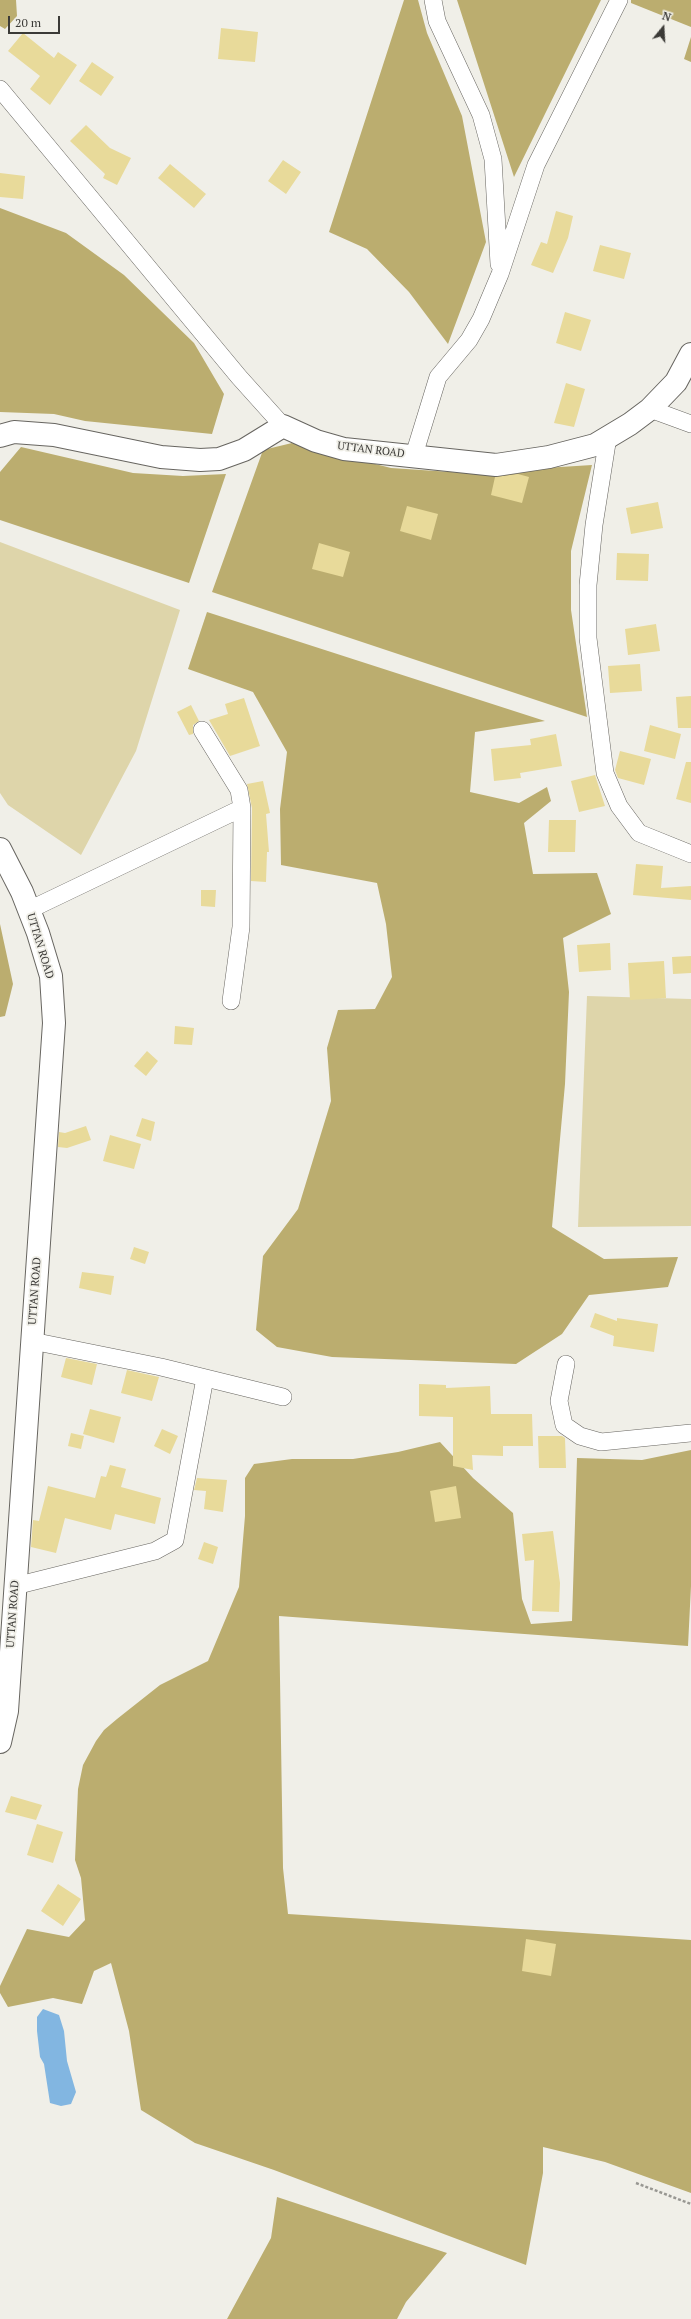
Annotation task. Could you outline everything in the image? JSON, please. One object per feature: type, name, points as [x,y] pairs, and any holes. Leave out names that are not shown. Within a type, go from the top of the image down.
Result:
[{"type":"main road","name":"UTTAN ROAD","points":[[283,426],[316,441],[344,450],[496,465],[548,457],[595,445],[650,409],[676,382],[691,354]]},
{"type":"main road","points":[[0,436],[14,432],[54,435],[161,458],[200,460],[219,459],[244,450],[283,426]]},
{"type":"main road","name":"UTTAN ROAD","points":[[0,849],[22,892],[51,976],[54,1023],[6,1711],[0,1742]]},
{"type":"street","points":[[433,0],[437,21],[482,115],[493,159],[500,274]]},
{"type":"street","points":[[414,456],[438,377],[469,340],[481,319],[500,274],[536,165],[619,0]]},
{"type":"street","points":[[0,89],[240,377],[283,426]]},
{"type":"street","points":[[650,409],[691,424]]},
{"type":"street","points":[[608,437],[594,526],[588,593],[588,638],[605,773],[619,806],[639,833],[691,854]]},
{"type":"street","points":[[202,730],[239,790],[242,808],[241,927],[231,1001]]},
{"type":"street","points":[[29,910],[242,808]]},
{"type":"street","points":[[32,1341],[205,1378],[283,1397]]},
{"type":"street","points":[[566,1364],[559,1401],[564,1425],[580,1436],[601,1442],[691,1433]]},
{"type":"street","points":[[15,1586],[155,1551],[175,1540],[205,1378]]},
{"type":"path","points":[[636,2183],[691,2204]]},
{"type":"shaded area","points":[[0,0],[16,0],[17,16],[5,29],[0,26]]},
{"type":"shaded area","points":[[404,0],[418,0],[427,33],[462,116],[486,242],[448,344],[409,292],[367,249],[329,232]]},
{"type":"shaded area","points":[[457,0],[601,0],[514,177],[486,90]]},
{"type":"shaded area","points":[[631,0],[691,0],[691,27],[631,3]]},
{"type":"shaded area","points":[[691,37],[691,62],[684,59]]},
{"type":"shaded area","points":[[0,208],[66,233],[124,275],[194,343],[224,394],[212,434],[85,421],[54,414],[0,412]]},
{"type":"shaded area","points":[[292,443],[391,468],[466,473],[592,465],[571,551],[571,610],[587,717],[212,592],[263,450]]},
{"type":"shaded area","points":[[21,447],[133,473],[183,476],[226,474],[189,583],[0,520],[0,472]]},
{"type":"shaded area","points":[[0,542],[180,610],[136,751],[81,855],[8,805],[0,793]]},
{"type":"shaded area","points":[[207,612],[545,721],[475,732],[470,792],[519,803],[547,787],[551,801],[524,823],[533,874],[597,873],[611,914],[563,938],[569,992],[565,1084],[552,1227],[604,1259],[678,1257],[668,1287],[589,1295],[562,1334],[516,1364],[332,1357],[277,1347],[256,1330],[263,1256],[298,1209],[331,1101],[327,1048],[338,1010],[375,1009],[392,977],[386,924],[377,883],[281,865],[280,809],[287,752],[253,692],[188,669]]},
{"type":"shaded area","points":[[0,924],[13,984],[5,1016],[0,1017]]},
{"type":"shaded area","points":[[587,996],[691,999],[691,1226],[578,1227]]},
{"type":"shaded area","points":[[440,1442],[473,1478],[513,1513],[522,1599],[531,1624],[572,1621],[577,1458],[642,1460],[691,1450],[691,1586],[688,1646],[279,1616],[283,1868],[288,1914],[691,1940],[691,2193],[605,2162],[543,2147],[543,2173],[526,2265],[274,2170],[195,2143],[141,2110],[129,2031],[111,1963],[94,1971],[82,2004],[53,1998],[8,2007],[0,1993],[0,1986],[27,1929],[69,1937],[85,1920],[81,1878],[75,1860],[78,1789],[83,1765],[96,1741],[104,1730],[117,1719],[160,1685],[208,1661],[239,1587],[245,1516],[245,1478],[254,1464],[292,1459],[353,1459],[398,1452]]},
{"type":"shaded area","points":[[277,2197],[447,2253],[406,2302],[397,2319],[227,2319],[271,2238]]},
{"type":"water","points":[[43,2009],[59,2015],[64,2031],[67,2061],[76,2092],[71,2104],[61,2106],[50,2103],[44,2064],[40,2057],[37,2031],[37,2017]]},
{"type":"building","points":[[221,28],[258,32],[255,62],[218,59]]},
{"type":"building","points":[[23,33],[54,58],[58,52],[77,65],[50,105],[30,89],[40,76],[8,51]]},
{"type":"building","points":[[92,62],[114,77],[101,96],[79,81]]},
{"type":"building","points":[[86,125],[110,148],[131,158],[117,185],[103,178],[105,174],[70,141]]},
{"type":"building","points":[[283,160],[301,172],[286,194],[268,181]]},
{"type":"building","points":[[170,164],[206,194],[194,208],[158,178]]},
{"type":"building","points":[[0,173],[25,176],[23,199],[0,197]]},
{"type":"building","points":[[556,211],[573,216],[568,238],[553,273],[531,265],[541,242],[547,244]]},
{"type":"building","points":[[600,245],[631,253],[624,279],[593,271]]},
{"type":"building","points":[[565,312],[591,320],[581,351],[556,343]]},
{"type":"building","points":[[566,383],[585,389],[574,427],[554,423]]},
{"type":"building","points":[[518,474],[529,477],[522,503],[491,495],[495,477]]},
{"type":"building","points":[[658,502],[663,528],[631,534],[626,508]]},
{"type":"building","points":[[407,506],[438,514],[431,540],[400,531]]},
{"type":"building","points":[[319,543],[350,552],[343,577],[312,569]]},
{"type":"building","points":[[617,553],[649,554],[648,581],[616,580]]},
{"type":"building","points":[[656,624],[660,651],[628,655],[625,629]]},
{"type":"building","points":[[640,664],[642,691],[610,693],[608,666]]},
{"type":"building","points":[[691,696],[691,728],[678,728],[676,697]]},
{"type":"building","points":[[244,698],[260,746],[230,756],[209,720],[228,714],[225,704]]},
{"type":"building","points":[[191,705],[199,721],[193,725],[193,734],[189,735],[177,712]]},
{"type":"building","points":[[650,725],[681,734],[675,759],[644,751]]},
{"type":"building","points":[[556,734],[562,766],[520,773],[521,778],[494,781],[491,749],[531,745],[530,739]]},
{"type":"building","points":[[620,751],[651,759],[644,785],[618,778],[615,770]]},
{"type":"building","points":[[686,762],[691,762],[691,803],[676,799]]},
{"type":"building","points":[[595,775],[605,806],[579,812],[571,781]]},
{"type":"building","points":[[263,781],[270,813],[266,814],[269,852],[267,852],[266,882],[251,881],[252,808],[247,784]]},
{"type":"building","points":[[549,820],[576,820],[575,852],[548,852]]},
{"type":"building","points":[[636,864],[663,866],[661,888],[691,886],[691,900],[633,895]]},
{"type":"building","points":[[201,890],[216,890],[215,907],[201,906]]},
{"type":"building","points":[[610,943],[611,970],[579,972],[577,945]]},
{"type":"building","points":[[691,956],[691,973],[673,974],[672,957]]},
{"type":"building","points":[[664,961],[666,998],[630,1000],[628,963]]},
{"type":"building","points":[[175,1026],[194,1028],[192,1045],[174,1044]]},
{"type":"building","points":[[147,1051],[158,1061],[146,1076],[134,1066]]},
{"type":"building","points":[[142,1118],[155,1122],[151,1141],[136,1136]]},
{"type":"building","points":[[86,1126],[91,1140],[67,1148],[58,1147],[59,1132],[65,1133]]},
{"type":"building","points":[[110,1135],[141,1144],[134,1169],[103,1161]]},
{"type":"building","points":[[134,1247],[149,1252],[145,1264],[130,1259]]},
{"type":"building","points":[[82,1272],[114,1276],[111,1295],[79,1288]]},
{"type":"building","points":[[595,1313],[617,1321],[617,1318],[658,1324],[654,1352],[613,1346],[614,1336],[590,1327]]},
{"type":"building","points":[[66,1358],[97,1364],[92,1385],[61,1377]]},
{"type":"building","points":[[127,1370],[159,1377],[152,1401],[121,1393]]},
{"type":"building","points":[[419,1384],[446,1385],[446,1388],[490,1386],[491,1414],[532,1414],[533,1446],[503,1446],[503,1456],[472,1455],[473,1470],[453,1466],[453,1417],[419,1416]]},
{"type":"building","points":[[90,1409],[121,1417],[114,1443],[83,1434]]},
{"type":"building","points":[[162,1429],[178,1436],[170,1454],[154,1446]]},
{"type":"building","points":[[71,1433],[84,1436],[81,1449],[68,1446]]},
{"type":"building","points":[[538,1436],[562,1436],[565,1438],[566,1468],[539,1468]]},
{"type":"building","points":[[110,1465],[126,1469],[121,1487],[161,1498],[155,1524],[115,1514],[111,1530],[65,1518],[56,1553],[31,1547],[33,1520],[39,1521],[48,1486],[95,1498],[101,1476],[106,1477]]},
{"type":"building","points":[[197,1478],[227,1480],[223,1512],[204,1509],[206,1491],[194,1490]]},
{"type":"building","points":[[456,1486],[461,1518],[435,1522],[430,1491]]},
{"type":"building","points":[[553,1531],[560,1583],[559,1612],[532,1611],[534,1560],[525,1561],[522,1534]]},
{"type":"building","points":[[204,1542],[218,1547],[213,1564],[198,1559]]},
{"type":"building","points":[[11,1796],[42,1805],[36,1820],[5,1812]]},
{"type":"building","points":[[37,1824],[63,1832],[53,1863],[27,1855]]},
{"type":"building","points":[[58,1884],[81,1899],[63,1926],[41,1911]]},
{"type":"building","points":[[526,1939],[556,1944],[551,1976],[522,1971]]}]
